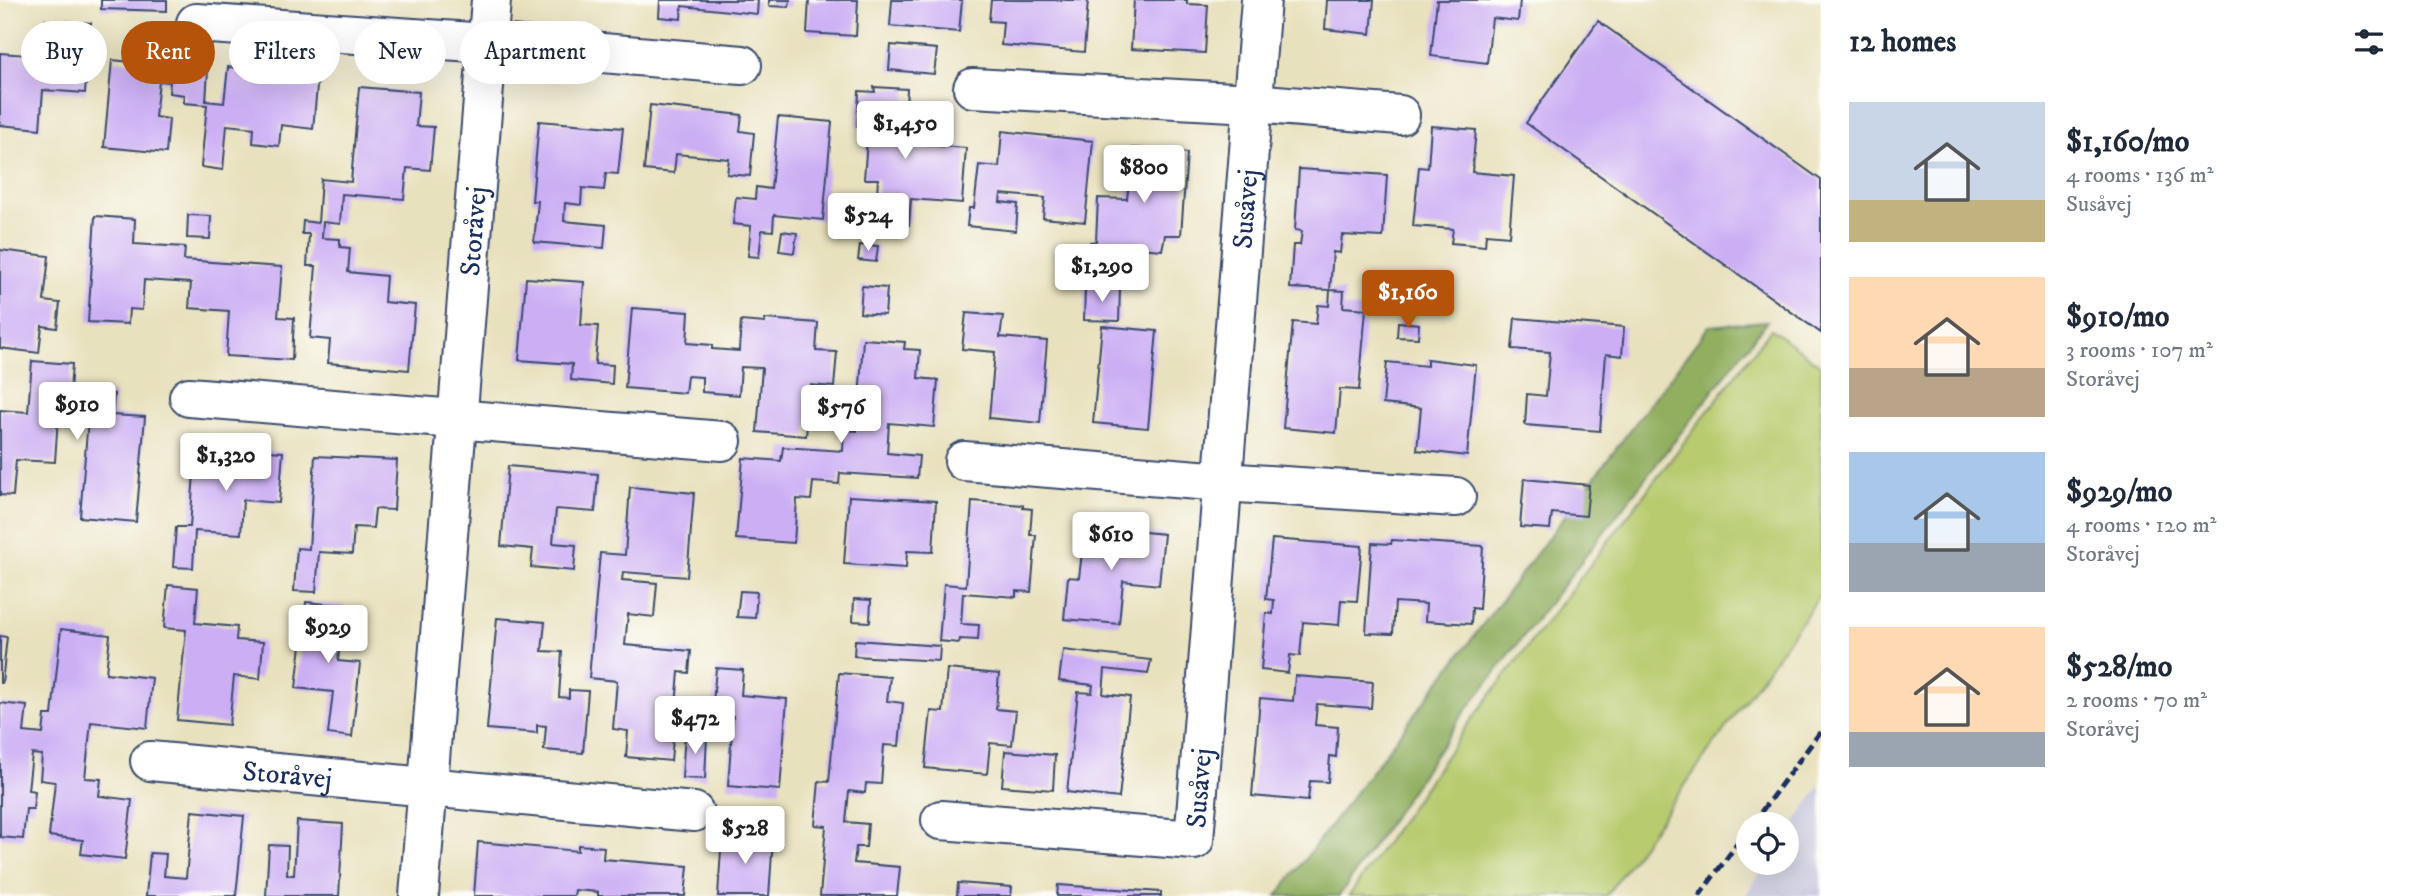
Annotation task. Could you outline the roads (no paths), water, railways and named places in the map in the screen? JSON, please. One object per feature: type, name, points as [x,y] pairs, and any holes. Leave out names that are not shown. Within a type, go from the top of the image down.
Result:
[{"type":"street","name":"Storåvej","points":[[489,21],[491,0]]},
{"type":"street","name":"Susåvej","points":[[941,820],[1194,840],[1261,0]]},
{"type":"street","points":[[215,24],[460,41]]},
{"type":"street","points":[[610,54],[742,65]]},
{"type":"street","name":"Storåvej","points":[[419,896],[484,84]]},
{"type":"street","points":[[973,88],[1252,103],[1400,115]]},
{"type":"street","points":[[189,397],[722,441]]},
{"type":"street","points":[[964,461],[1456,497]]},
{"type":"street","name":"Storåvej","points":[[150,761],[694,812]]},
{"type":"railway","points":[[1761,812],[1821,731]]},
{"type":"railway","points":[[1699,896],[1736,845]]}]
